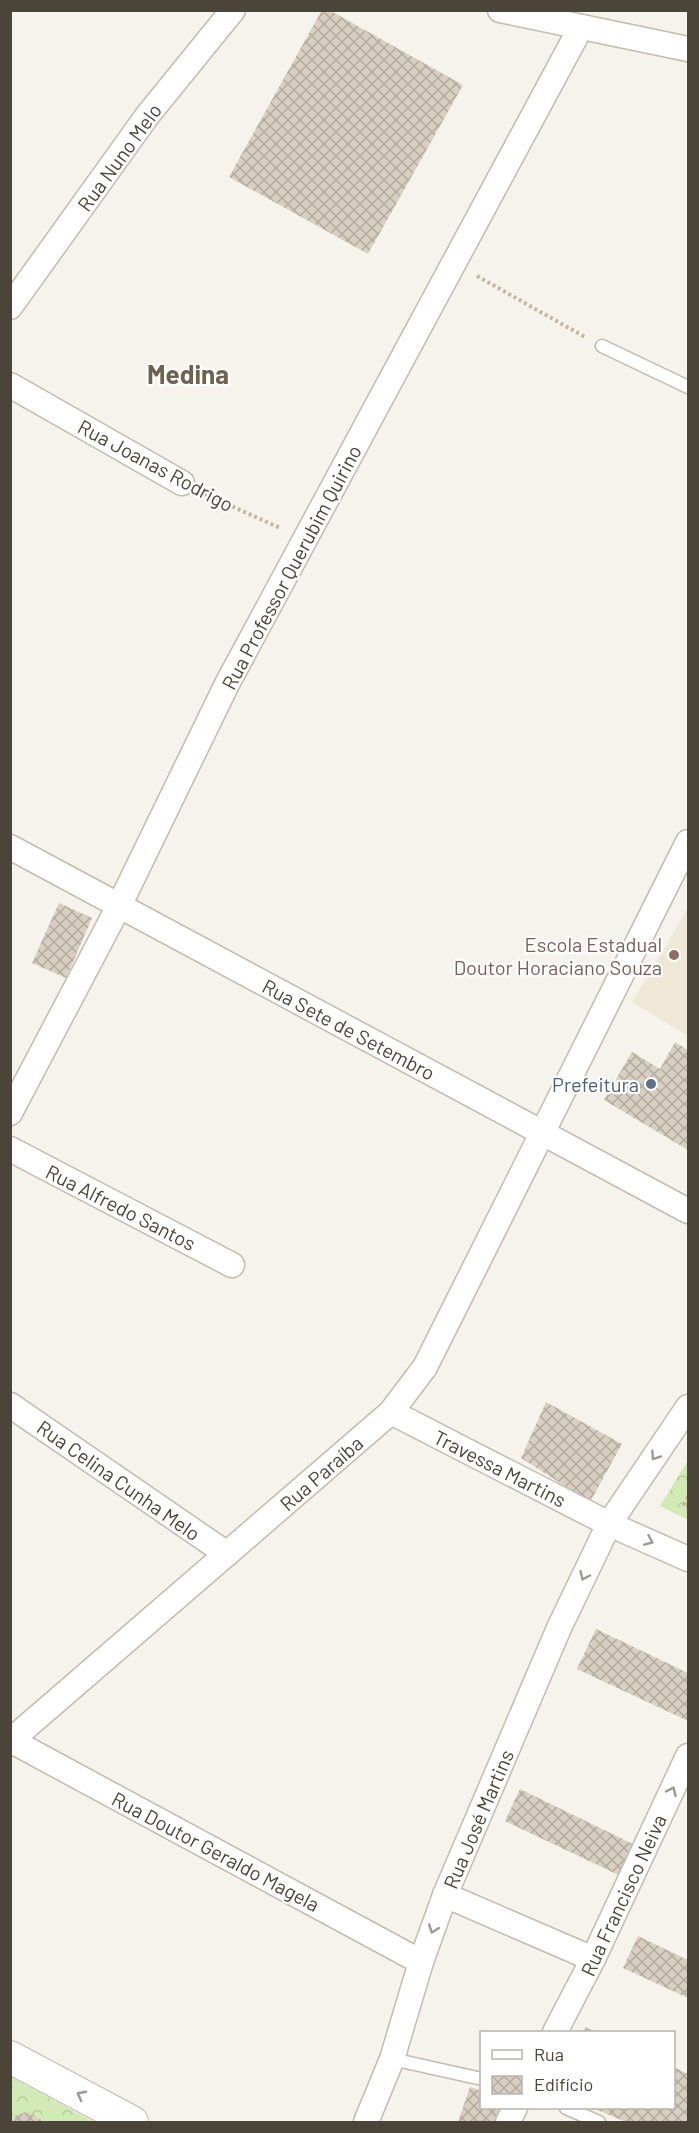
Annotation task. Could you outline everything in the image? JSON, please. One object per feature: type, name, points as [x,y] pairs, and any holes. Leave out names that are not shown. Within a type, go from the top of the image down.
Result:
[{"type":"street","name":"Rua Nuno Melo","points":[[10,307],[147,116],[233,10]]},
{"type":"street","points":[[500,10],[688,49]]},
{"type":"street","name":"Rua Professor Querubim Quirino","points":[[10,1113],[119,906],[227,684],[581,27]]},
{"type":"street","name":"Rua Joanas Rodrigo","points":[[10,385],[182,483]]},
{"type":"street","name":"Rua Paraíba","points":[[11,1741],[391,1412],[425,1367],[688,842]]},
{"type":"street","name":"Rua Sete de Setembro","points":[[10,847],[688,1210]]},
{"type":"street","name":"Rua Alfredo Santos","points":[[10,1149],[232,1265]]},
{"type":"street","name":"Rua Celina Cunha Melo","points":[[10,1405],[227,1554]]},
{"type":"street","name":"Rua José Martins","points":[[366,2122],[392,2059],[421,1962],[445,1895],[559,1628],[609,1524],[688,1407]]},
{"type":"street","name":"Travessa Martins","points":[[391,1412],[609,1524],[688,1559]]},
{"type":"street","name":"Rua Doutor Geraldo Magela","points":[[11,1741],[421,1962]]},
{"type":"street","name":"Rua Francisco Neiva","points":[[556,2031],[593,1959],[688,1755]]},
{"type":"street","points":[[445,1895],[593,1959]]},
{"type":"street","points":[[10,2057],[132,2122]]},
{"type":"lane","points":[[602,346],[688,387]]},
{"type":"lane","points":[[392,2059],[480,2079]]},
{"type":"lane","points":[[568,2109],[599,2122]]},
{"type":"path","points":[[454,263],[602,346]]},
{"type":"path","name":"Rua Joanas Rodrigo","points":[[182,483],[305,540]]},
{"type":"path","points":[[688,1497],[684,1505],[688,1507]]},
{"type":"shaded area","name":"Escola Estadual Doutor Horaciano Souza","points":[[688,908],[688,1036],[632,1002]]},
{"type":"green space","points":[[688,1460],[688,1520],[660,1506]]},
{"type":"green space","points":[[11,2077],[94,2122],[11,2122]]},
{"type":"building","points":[[322,10],[329,10],[463,85],[368,254],[229,177]]},
{"type":"building","points":[[59,903],[92,918],[66,978],[32,963]]},
{"type":"building","name":"Prefeitura","points":[[675,1042],[688,1050],[688,1150],[604,1100],[632,1052],[660,1069]]},
{"type":"building","points":[[546,1402],[622,1444],[590,1502],[521,1458]]},
{"type":"building","points":[[596,1629],[688,1673],[688,1721],[577,1669]]},
{"type":"building","points":[[520,1789],[641,1848],[627,1879],[505,1821]]},
{"type":"building","points":[[638,1936],[688,1960],[688,1998],[623,1968]]},
{"type":"building","points":[[675,2068],[688,2074],[688,2122],[626,2122],[595,2109],[675,2109]]},
{"type":"building","points":[[470,2087],[480,2090],[480,2109],[502,2109],[497,2122],[458,2122]]},
{"type":"building","points":[[26,2112],[44,2122],[12,2122],[15,2116]]},
{"type":"place","name":"Escola Estadual Doutor Horaciano Souza","points":[[674,955]]},
{"type":"place","name":"Prefeitura","points":[[651,1084]]},
{"type":"district","name":"Medina","points":[[188,373]]}]
